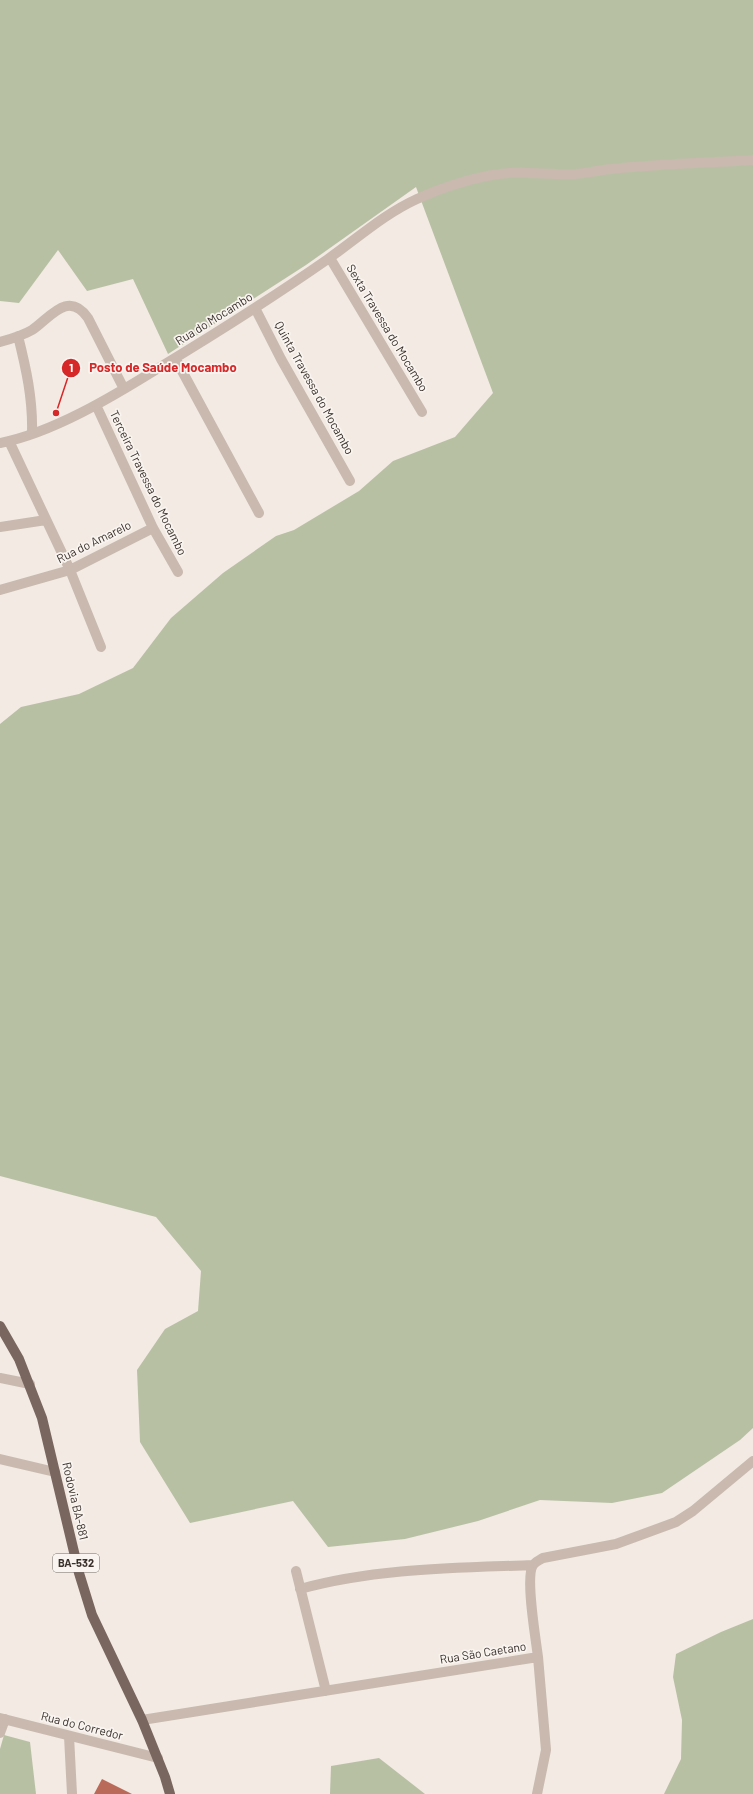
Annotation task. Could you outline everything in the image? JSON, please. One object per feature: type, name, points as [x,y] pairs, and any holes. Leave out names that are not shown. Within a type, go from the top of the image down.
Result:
[{"type":"main road","name":"Rodovia BA-881","points":[[0,1326],[19,1359],[42,1418],[79,1573],[92,1615],[142,1720],[158,1758],[170,1794]]},
{"type":"street","name":"Rua do Mocambo","points":[[4,442],[32,433],[96,405],[124,389],[255,308],[330,258],[372,225],[407,203],[433,192],[476,179],[506,173],[576,174],[611,169],[753,160]]},
{"type":"street","name":"Sexta Travessa do Mocambo","points":[[330,258],[422,412]]},
{"type":"street","points":[[0,342],[30,331],[60,308],[72,306],[79,308],[88,318],[124,389]]},
{"type":"street","name":"Quinta Travessa do Mocambo","points":[[255,308],[281,359],[350,481]]},
{"type":"street","points":[[18,336],[30,391],[32,433]]},
{"type":"street","points":[[175,358],[259,513]]},
{"type":"street","name":"Terceira Travessa do Mocambo","points":[[96,405],[153,528],[178,572]]},
{"type":"street","points":[[4,442],[46,520],[70,570],[101,647]]},
{"type":"street","points":[[0,527],[46,520]]},
{"type":"street","name":"Rua do Amarelo","points":[[0,590],[70,570],[153,528]]},
{"type":"street","points":[[0,1378],[30,1384]]},
{"type":"street","points":[[0,1460],[55,1472]]},
{"type":"street","points":[[300,1589],[356,1576],[444,1568],[533,1565],[543,1558],[625,1542],[676,1522],[693,1511],[753,1460]]},
{"type":"street","name":"Rua São Caetano","points":[[142,1720],[538,1657],[530,1588],[530,1576],[533,1565]]},
{"type":"street","points":[[296,1571],[326,1691]]},
{"type":"street","points":[[537,1794],[546,1750],[538,1657]]},
{"type":"street","points":[[0,1733],[3,1719]]},
{"type":"street","name":"Rua do Corredor","points":[[3,1719],[158,1758]]},
{"type":"street","points":[[69,1736],[72,1794]]},
{"type":"green space","points":[[0,0],[753,0],[753,1428],[740,1440],[662,1493],[612,1503],[540,1500],[478,1521],[405,1539],[328,1547],[293,1501],[190,1523],[140,1442],[137,1370],[165,1329],[198,1311],[201,1271],[156,1217],[0,1176],[0,724],[21,707],[79,694],[133,668],[171,618],[223,573],[276,536],[294,530],[359,491],[393,461],[455,437],[493,393],[416,187],[306,265],[168,354],[133,279],[87,291],[58,250],[19,303],[0,301]]},
{"type":"green space","points":[[753,1619],[753,1794],[664,1794],[681,1759],[682,1720],[673,1677],[676,1654],[721,1632]]},
{"type":"green space","points":[[4,1735],[30,1742],[36,1794],[0,1794],[0,1749]]},
{"type":"green space","points":[[379,1758],[425,1794],[330,1794],[331,1766]]},
{"type":"building","points":[[102,1779],[132,1794],[94,1794]]},
{"type":"place","name":"Posto de Saúde Mocambo","points":[[56,413]]}]
